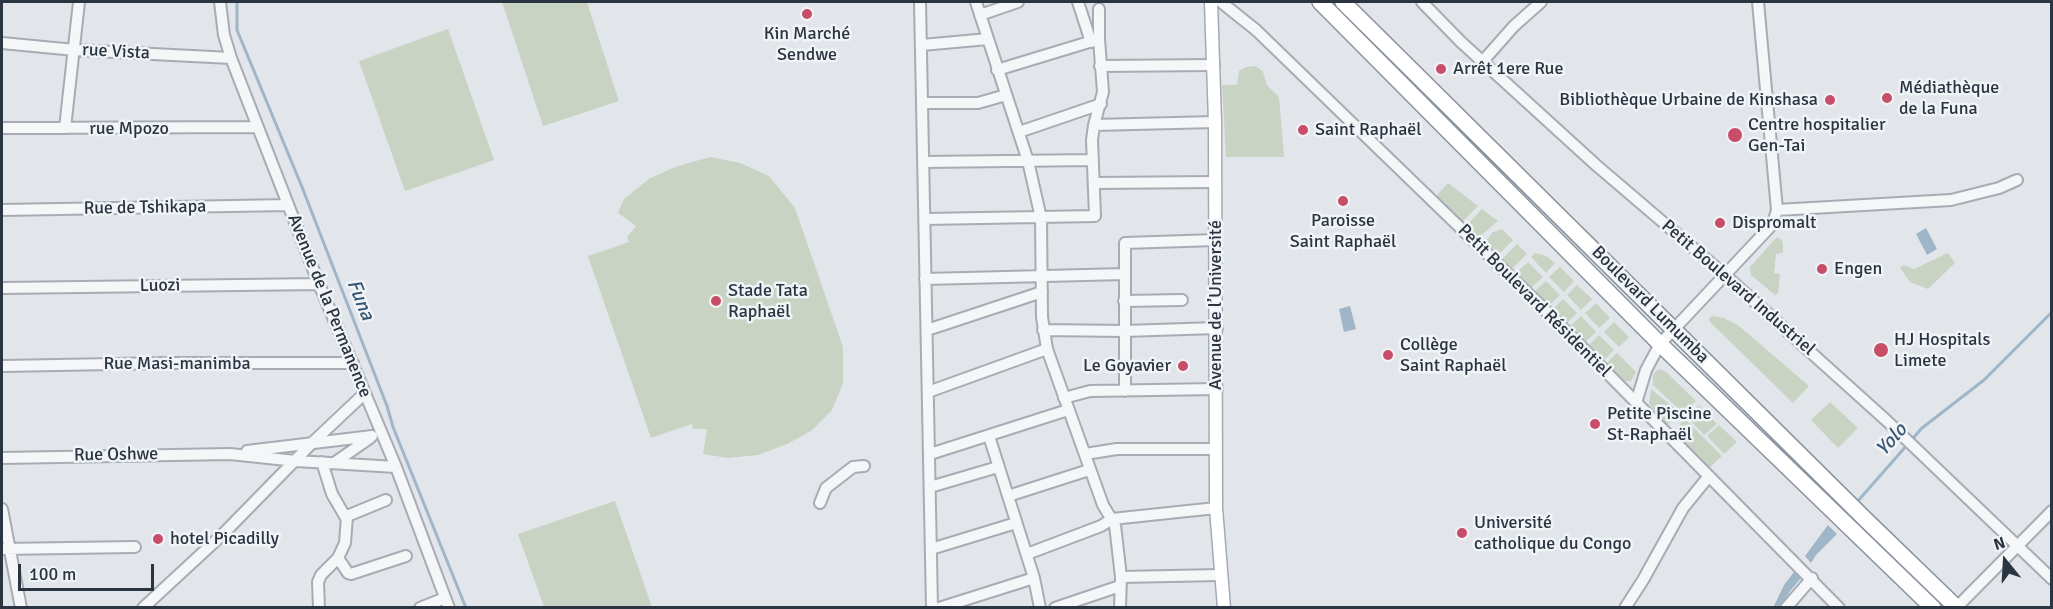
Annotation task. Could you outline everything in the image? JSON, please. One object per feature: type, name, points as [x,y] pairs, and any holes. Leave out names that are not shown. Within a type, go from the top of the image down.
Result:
[{"type":"highway","name":"Boulevard Lumumba","points":[[1320,2],[1660,344],[1933,608]]},
{"type":"highway","name":"Boulevard Lumumba","points":[[1343,2],[1956,607]]},
{"type":"main road","name":"Avenue de l’Université","points":[[1211,2],[1215,122],[1216,508],[1224,608]]},
{"type":"street","points":[[65,128],[79,2]]},
{"type":"street","name":"Avenue de la Permanence","points":[[220,2],[224,35],[257,127],[365,393],[376,434],[396,467],[447,603]]},
{"type":"street","points":[[920,2],[932,608]]},
{"type":"street","points":[[976,2],[1028,161],[1041,218],[1043,330],[1047,349],[1102,505],[1112,519],[1117,535],[1120,608]]},
{"type":"street","points":[[980,15],[1018,2]]},
{"type":"street","points":[[925,219],[1095,216],[1092,140],[1103,92],[1095,41],[1078,2]]},
{"type":"street","name":"Petit Boulevard Résidentiel","points":[[1221,2],[1256,30],[1466,233],[1810,576],[1839,608]]},
{"type":"street","name":"Petit Boulevard Industriel","points":[[1422,2],[1596,165],[1726,276],[1887,421],[2052,579]]},
{"type":"street","points":[[1483,61],[1514,26],[1541,2]]},
{"type":"street","points":[[1636,403],[1650,361],[1660,344],[1769,228],[1777,210],[1758,2]]},
{"type":"street","points":[[1095,41],[1099,9]]},
{"type":"street","points":[[922,45],[988,39]]},
{"type":"street","points":[[997,70],[1095,41]]},
{"type":"street","name":"rue Vista","points":[[2,43],[75,50],[231,58]]},
{"type":"street","points":[[1100,66],[1214,65]]},
{"type":"street","points":[[922,104],[978,103],[1006,95]]},
{"type":"street","points":[[1018,132],[1101,104]]},
{"type":"street","points":[[1094,124],[1215,122]]},
{"type":"street","name":"rue Mpozo","points":[[2,128],[257,127]]},
{"type":"street","points":[[924,162],[1093,160]]},
{"type":"street","points":[[1777,210],[1951,200],[1999,188],[2017,180]]},
{"type":"street","points":[[1094,183],[1215,182]]},
{"type":"street","name":"Rue de Tshikapa","points":[[2,210],[288,205]]},
{"type":"street","points":[[1125,391],[1123,246],[1128,242],[1216,240]]},
{"type":"street","points":[[926,279],[1125,274]]},
{"type":"street","name":"Luozi","points":[[2,288],[319,284]]},
{"type":"street","points":[[927,330],[1042,292]]},
{"type":"street","points":[[1124,301],[1182,300]]},
{"type":"street","points":[[1043,330],[1124,331],[1217,328]]},
{"type":"street","points":[[928,392],[1047,349]]},
{"type":"street","name":"Rue Masi-manimba","points":[[2,366],[353,363]]},
{"type":"street","points":[[1064,398],[1090,391],[1217,389]]},
{"type":"street","points":[[143,608],[230,528],[313,442],[365,393]]},
{"type":"street","points":[[930,454],[1068,410]]},
{"type":"street","points":[[230,454],[376,434]]},
{"type":"street","points":[[334,463],[376,434]]},
{"type":"street","points":[[989,436],[1027,554],[1040,608]]},
{"type":"street","points":[[1085,454],[1118,449],[1216,449]]},
{"type":"street","points":[[230,454],[296,461],[396,467]]},
{"type":"street","name":"Rue Oshwe","points":[[2,458],[230,454]]},
{"type":"street","points":[[319,608],[318,582],[321,575],[338,558],[346,538],[346,518],[332,494],[322,462]]},
{"type":"street","points":[[820,503],[826,488],[853,467],[864,466]]},
{"type":"street","points":[[930,487],[998,467]]},
{"type":"street","points":[[1008,496],[1089,470]]},
{"type":"street","points":[[1625,608],[1683,508],[1708,476]]},
{"type":"street","points":[[346,518],[349,514],[386,500]]},
{"type":"street","points":[[1027,554],[1101,526],[1112,519],[1216,508]]},
{"type":"street","points":[[2,509],[5,549],[21,608]]},
{"type":"street","points":[[1956,607],[2052,511]]},
{"type":"street","points":[[931,549],[1016,523]]},
{"type":"street","points":[[5,549],[135,547]]},
{"type":"street","points":[[338,558],[351,574],[406,556]]},
{"type":"street","points":[[1055,608],[1120,582],[1220,575]]},
{"type":"street","points":[[1786,608],[1810,576]]},
{"type":"street","points":[[939,608],[1034,578]]},
{"type":"street","points":[[420,608],[447,603]]},
{"type":"green space","points":[[502,2],[587,2],[619,101],[543,126]]},
{"type":"green space","points":[[448,29],[494,160],[405,191],[359,61]]},
{"type":"green space","points":[[1256,66],[1263,72],[1267,85],[1279,97],[1284,157],[1226,157],[1222,85],[1237,85],[1239,71],[1246,67]]},
{"type":"green space","name":"Stade Tata Raphaël","points":[[710,157],[740,163],[769,176],[795,208],[843,347],[843,383],[832,410],[811,431],[787,444],[758,455],[728,458],[703,454],[707,429],[693,429],[692,424],[651,438],[588,256],[629,242],[627,237],[636,226],[618,213],[624,199],[649,179],[675,167]]},
{"type":"green space","points":[[1448,183],[1478,206],[1462,222],[1436,196]]},
{"type":"green space","points":[[1482,209],[1498,221],[1478,238],[1467,225]]},
{"type":"green space","points":[[1502,229],[1513,240],[1498,255],[1485,242],[1493,232]]},
{"type":"green space","points":[[1777,237],[1782,240],[1783,253],[1776,254],[1774,273],[1780,274],[1778,294],[1775,295],[1751,275],[1750,267]]},
{"type":"green space","points":[[1517,244],[1527,254],[1511,270],[1501,260]]},
{"type":"green space","points":[[1535,253],[1546,256],[1555,263],[1546,273],[1531,257]]},
{"type":"green space","points":[[1948,253],[1955,263],[1928,289],[1910,282],[1900,268],[1904,265],[1914,269]]},
{"type":"green space","points":[[1528,262],[1543,277],[1531,288],[1516,273]]},
{"type":"green space","points":[[1560,267],[1574,281],[1564,292],[1549,277]]},
{"type":"green space","points":[[1546,281],[1560,295],[1549,306],[1534,292]]},
{"type":"green space","points":[[1577,285],[1592,299],[1581,310],[1567,295]]},
{"type":"green space","points":[[1563,299],[1577,313],[1566,324],[1552,310]]},
{"type":"green space","points":[[1596,303],[1610,318],[1599,328],[1585,313]]},
{"type":"green space","points":[[1581,316],[1596,332],[1584,343],[1569,327]]},
{"type":"green space","points":[[1713,316],[1724,318],[1739,326],[1809,386],[1793,403],[1710,322],[1709,318]]},
{"type":"green space","points":[[1614,322],[1629,337],[1619,347],[1604,332]]},
{"type":"green space","points":[[1599,335],[1614,350],[1602,362],[1588,346]]},
{"type":"green space","points":[[1617,353],[1636,372],[1631,381],[1619,379],[1606,364]]},
{"type":"green space","points":[[1658,369],[1665,371],[1696,401],[1683,413],[1653,385],[1653,375]]},
{"type":"green space","points":[[1651,389],[1680,413],[1667,425],[1649,404]]},
{"type":"green space","points":[[1830,402],[1858,428],[1838,448],[1811,420]]},
{"type":"green space","points":[[1699,405],[1717,424],[1704,435],[1686,416]]},
{"type":"green space","points":[[1684,418],[1722,456],[1709,468],[1675,432]]},
{"type":"green space","points":[[1719,425],[1737,442],[1724,454],[1707,436]]},
{"type":"green space","points":[[615,501],[652,607],[544,607],[518,534]]},
{"type":"water","points":[[1926,228],[1937,249],[1927,255],[1916,234]]},
{"type":"water","points":[[1350,306],[1356,329],[1344,332],[1339,309]]},
{"type":"water","points":[[1828,525],[1837,534],[1811,563],[1805,556]]},
{"type":"water","points":[[1794,572],[1801,578],[1781,607],[1773,608],[1784,585]]},
{"type":"waterway","name":"Funa","points":[[237,2],[237,30],[302,187],[387,406],[393,427],[466,608]]},
{"type":"waterway","name":"Yolo","points":[[1857,502],[1922,428],[1984,380],[2052,312]]},
{"type":"place","name":"Kin Marché Sendwe","points":[[807,14]]},
{"type":"place","name":"Arrêt 1ere Rue","points":[[1441,69]]},
{"type":"place","name":"Médiathèque de la Funa","points":[[1887,98]]},
{"type":"place","name":"Bibliothèque Urbaine de Kinshasa","points":[[1830,100]]},
{"type":"place","name":"Saint Raphaël","points":[[1303,130]]},
{"type":"place","name":"Centre hospitalier Gen-Tai","points":[[1735,135]]},
{"type":"place","name":"Paroisse Saint Raphaël","points":[[1343,201]]},
{"type":"place","name":"Dispromalt","points":[[1720,223]]},
{"type":"place","name":"Engen","points":[[1822,269]]},
{"type":"place","name":"Stade Tata Raphaël","points":[[716,301]]},
{"type":"place","name":"HJ Hospitals Limete","points":[[1881,350]]},
{"type":"place","name":"Collège Saint Raphaël","points":[[1388,355]]},
{"type":"place","name":"Le Goyavier","points":[[1183,366]]},
{"type":"place","name":"Petite Piscine St-Raphaël","points":[[1595,424]]},
{"type":"place","name":"Université catholique du Congo","points":[[1462,533]]},
{"type":"place","name":"hotel Picadilly","points":[[158,539]]}]
